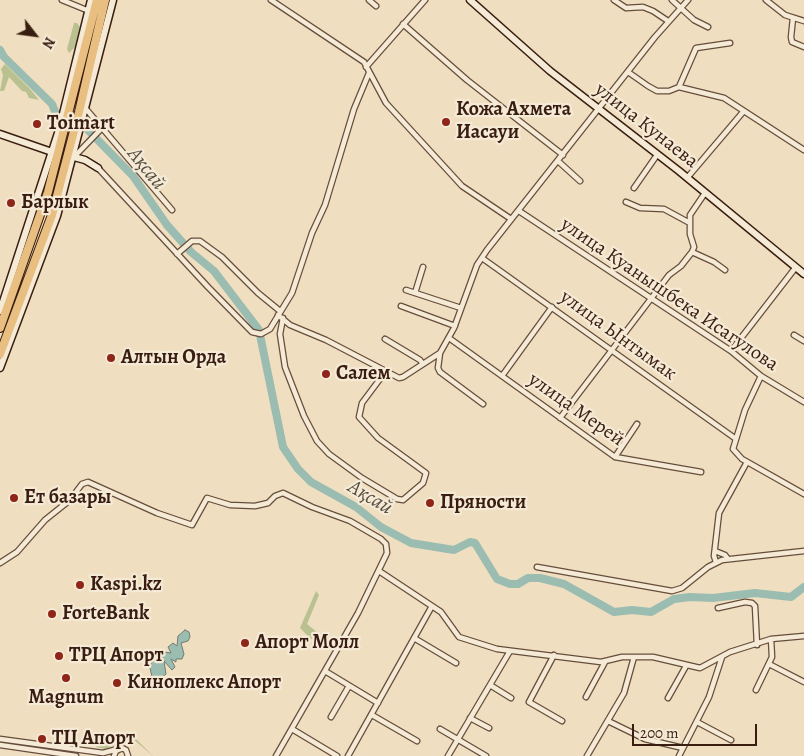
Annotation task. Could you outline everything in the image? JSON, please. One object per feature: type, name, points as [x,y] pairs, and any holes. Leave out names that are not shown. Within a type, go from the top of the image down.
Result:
[{"type":"highway","points":[[0,328],[48,192],[68,106],[97,0]]},
{"type":"highway","points":[[0,354],[52,215],[83,113],[105,0]]},
{"type":"main road","points":[[0,311],[58,130],[68,106],[91,0]]},
{"type":"main road","points":[[0,368],[38,272],[74,157],[83,113],[113,0]]},
{"type":"main road","name":"улица Кунаева","points":[[470,0],[550,71],[803,272]]},
{"type":"main road","points":[[0,134],[52,152]]},
{"type":"main road","points":[[74,157],[98,168]]},
{"type":"street","points":[[62,0],[89,11]]},
{"type":"street","points":[[271,0],[358,57],[366,67],[386,103],[462,186],[511,219]]},
{"type":"street","points":[[369,0],[376,6]]},
{"type":"street","points":[[366,67],[425,0]]},
{"type":"street","points":[[614,0],[626,8],[643,7],[668,21]]},
{"type":"street","points":[[672,0],[680,9],[708,27]]},
{"type":"street","points":[[484,404],[440,372],[438,368],[440,353],[455,326],[482,258],[668,21],[688,0]]},
{"type":"street","points":[[766,0],[778,11],[804,21]]},
{"type":"street","points":[[793,18],[792,42],[804,47]]},
{"type":"street","points":[[403,24],[467,80],[563,155]]},
{"type":"street","points":[[679,87],[696,48],[730,43]]},
{"type":"street","points":[[628,72],[657,90],[669,91],[679,87],[718,95],[804,150]]},
{"type":"street","points":[[98,168],[177,254],[256,334],[266,332],[294,287],[312,233],[325,205],[354,109],[369,73]]},
{"type":"street","points":[[687,178],[743,112]]},
{"type":"street","points":[[83,113],[102,128],[172,210]]},
{"type":"street","points":[[74,157],[102,128]]},
{"type":"street","points":[[634,188],[658,155]]},
{"type":"street","points":[[558,161],[580,181]]},
{"type":"street","points":[[560,418],[669,275],[681,266],[692,252],[694,247],[688,222],[690,215],[705,193]]},
{"type":"street","points":[[626,202],[640,208],[664,209],[688,222]]},
{"type":"street","name":"улица Куанышбека Исагулова","points":[[518,211],[731,351],[761,376],[804,402]]},
{"type":"street","points":[[177,254],[192,242],[200,241],[211,248],[290,325],[326,340],[399,378],[403,378],[440,353]]},
{"type":"street","points":[[692,252],[726,270]]},
{"type":"street","name":"улица Ынтымак","points":[[482,258],[736,439]]},
{"type":"street","points":[[415,293],[423,267]]},
{"type":"street","points":[[731,351],[796,267]]},
{"type":"street","points":[[406,290],[462,308]]},
{"type":"street","points":[[401,306],[455,326]]},
{"type":"street","points":[[502,376],[552,308]]},
{"type":"street","points":[[282,318],[280,334],[285,367],[304,416],[317,441],[329,454],[362,478],[397,499],[403,500],[423,484],[426,474],[378,438],[364,425],[359,417],[362,403],[386,371]]},
{"type":"street","points":[[794,335],[804,340]]},
{"type":"street","name":"улица Мерей","points":[[449,338],[615,457],[701,472]]},
{"type":"street","points":[[385,339],[424,364]]},
{"type":"street","points":[[761,376],[745,410],[733,449],[735,454],[747,462],[804,494]]},
{"type":"street","points":[[615,457],[637,424]]},
{"type":"street","points":[[716,562],[715,551],[721,507],[747,462]]},
{"type":"street","points":[[0,563],[17,552],[45,520],[70,500],[82,484],[88,482],[157,513],[192,525],[207,498],[230,505],[255,506],[268,503],[275,496],[283,493],[312,507],[350,520],[381,539],[388,549],[379,571],[276,756]]},
{"type":"street","points":[[715,551],[724,554],[728,559]]},
{"type":"street","points":[[536,567],[672,591],[682,588],[716,562],[804,551]]},
{"type":"street","points":[[379,571],[446,617],[459,637],[479,645],[510,651],[605,662],[622,657],[660,658],[700,668],[730,652],[771,639],[804,636]]},
{"type":"street","points":[[718,608],[752,603],[755,606],[757,645]]},
{"type":"street","points":[[356,756],[349,754],[432,606]]},
{"type":"street","points":[[414,638],[456,663]]},
{"type":"street","points":[[756,690],[769,664],[772,652],[771,639]]},
{"type":"street","points":[[448,756],[510,651]]},
{"type":"street","points":[[554,655],[529,702],[562,721]]},
{"type":"street","points":[[587,756],[624,693],[634,657]]},
{"type":"street","points":[[679,756],[715,684],[722,657]]},
{"type":"street","points":[[586,697],[605,662]]},
{"type":"street","points":[[769,664],[804,682]]},
{"type":"street","points":[[668,698],[686,666]]},
{"type":"street","points":[[325,670],[378,703]]},
{"type":"street","points":[[490,685],[511,698]]},
{"type":"street","points":[[332,717],[350,686]]},
{"type":"street","points":[[372,715],[417,742]]},
{"type":"street","points":[[470,718],[489,728]]},
{"type":"street","points":[[608,721],[645,739],[683,748]]},
{"type":"street","points":[[697,722],[731,740]]},
{"type":"street","points":[[292,729],[337,756]]},
{"type":"street","points":[[440,729],[486,756]]},
{"type":"street","points":[[0,739],[103,753],[124,749],[128,756]]},
{"type":"street","points":[[0,745],[76,756]]},
{"type":"street","points":[[114,756],[118,749]]},
{"type":"green space","points":[[74,23],[77,23],[80,27],[79,33],[75,47],[69,53],[67,49]]},
{"type":"green space","points":[[5,64],[39,100],[29,98],[26,92],[22,91],[9,77],[4,91],[0,91],[3,75],[1,69]]},
{"type":"green space","points":[[316,591],[319,595],[307,624],[328,643],[326,647],[310,638],[300,628]]},
{"type":"green space","points":[[114,736],[131,738],[105,749],[96,747],[99,742]]},
{"type":"green space","points":[[133,739],[136,739],[153,756]]},
{"type":"water","points":[[185,630],[189,632],[190,637],[188,641],[181,643],[184,654],[182,659],[176,659],[176,662],[171,659],[175,667],[172,670],[164,661],[166,674],[162,677],[152,677],[150,668],[152,662],[156,658],[162,660],[164,652],[171,653],[168,647],[173,643],[177,646],[178,636]]},
{"type":"waterway","name":"Ақсай","points":[[0,50],[4,57],[52,104],[58,119]]},
{"type":"waterway","name":"Ақсай","points":[[86,128],[133,176],[167,225],[191,252],[214,271],[259,330],[283,447],[298,469],[311,482],[356,507],[381,527],[411,543],[454,550],[470,542],[475,543],[497,579],[510,584],[518,584],[528,578],[540,578],[564,584],[614,612],[632,610],[651,612],[674,599],[690,597],[713,598],[755,593],[791,597],[804,587]]},
{"type":"place","name":"Кожа Ахмета Иасауи","points":[[446,122]]},
{"type":"place","name":"Toimart","points":[[37,124]]},
{"type":"place","name":"Барлык","points":[[11,203]]},
{"type":"place","name":"Алтын Орда","points":[[111,358]]},
{"type":"place","name":"Салем","points":[[326,374]]},
{"type":"place","name":"Ет базары","points":[[14,498]]},
{"type":"place","name":"Пряности","points":[[430,503]]},
{"type":"place","name":"Kaspi.kz","points":[[80,585]]},
{"type":"place","name":"ForteBank","points":[[52,614]]},
{"type":"place","name":"Апорт Молл","points":[[245,643]]},
{"type":"place","name":"ТРЦ Апорт","points":[[59,656]]},
{"type":"place","name":"Magnum","points":[[66,678]]},
{"type":"place","name":"Киноплекс Апорт","points":[[117,683]]},
{"type":"place","name":"ТЦ Апорт","points":[[42,739]]}]
